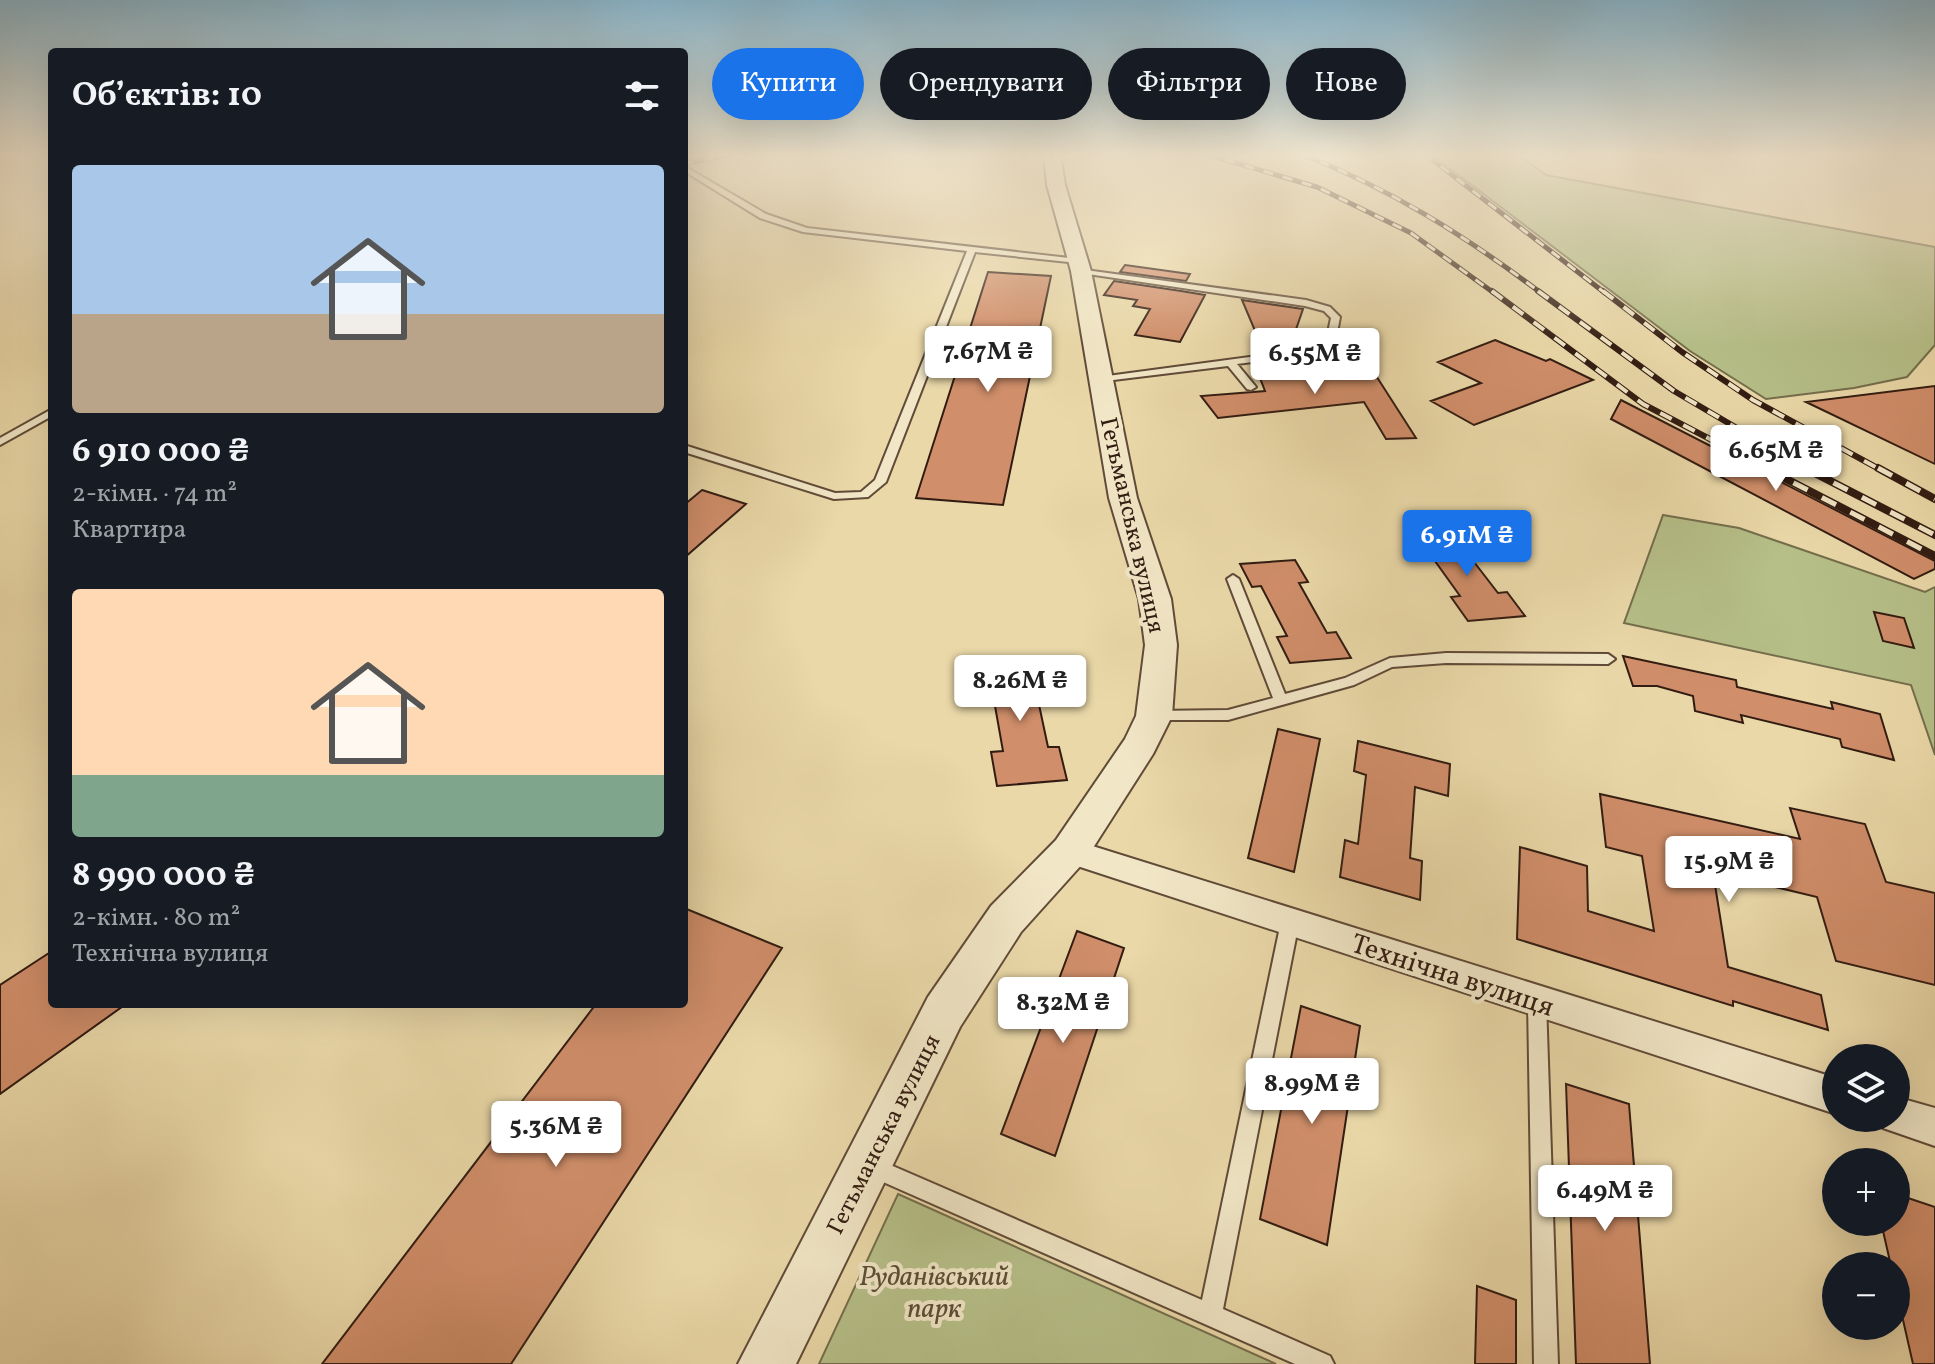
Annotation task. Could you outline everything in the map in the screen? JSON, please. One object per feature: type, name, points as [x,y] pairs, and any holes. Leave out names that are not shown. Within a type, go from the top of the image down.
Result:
[{"type":"street","name":"Гетьманська вулиця","points":[[766,1364],[944,1012],[1006,919],[1070,851],[1140,745],[1154,716],[1161,645],[1155,599],[1123,498],[1080,266],[1066,218]]},
{"type":"street","name":"Технічна вулиця","points":[[1070,851],[1822,1092]]},
{"type":"street","points":[[1910,1119],[1935,1127]]},
{"type":"lane","points":[[768,218],[794,227],[972,249],[1306,303],[1327,309],[1336,317],[1329,349],[1100,380]]},
{"type":"lane","points":[[688,449],[834,496],[864,495],[880,482],[972,249]]},
{"type":"lane","points":[[1231,363],[1251,387]]},
{"type":"lane","points":[[0,442],[48,414]]},
{"type":"lane","points":[[1233,579],[1281,701]]},
{"type":"lane","points":[[1154,716],[1228,715],[1349,682],[1390,663],[1446,658],[1608,659]]},
{"type":"lane","points":[[1210,1315],[1290,922]]},
{"type":"lane","points":[[1537,1001],[1546,1364]]},
{"type":"lane","points":[[868,1166],[1322,1364]]},
{"type":"green space","points":[[1515,218],[1776,218],[1935,247],[1935,345],[1907,377],[1854,388],[1766,399],[1690,351]]},
{"type":"green space","points":[[1663,515],[1739,528],[1925,592],[1935,587],[1935,755],[1911,685],[1624,623]]},
{"type":"green space","name":"Руданівський парк","points":[[898,1194],[1276,1364],[819,1364]]},
{"type":"building","points":[[1125,265],[1190,274],[1186,281],[1120,272]]},
{"type":"building","points":[[988,272],[1051,276],[1003,505],[916,498]]},
{"type":"building","points":[[1114,281],[1205,295],[1180,342],[1135,335],[1150,309],[1133,306],[1137,300],[1104,295]]},
{"type":"building","points":[[1242,300],[1303,309],[1291,344],[1293,348],[1264,352]]},
{"type":"building","points":[[1495,340],[1546,361],[1550,359],[1593,380],[1474,425],[1431,401],[1481,383],[1438,362]]},
{"type":"building","points":[[1298,359],[1304,372],[1373,371],[1416,438],[1386,439],[1364,402],[1218,418],[1201,396],[1265,391],[1260,378],[1274,378],[1268,363]]},
{"type":"building","points":[[1935,386],[1935,464],[1806,402]]},
{"type":"building","points":[[1621,400],[1935,561],[1935,569],[1914,579],[1611,419]]},
{"type":"building","points":[[702,490],[746,504],[688,555],[688,502]]},
{"type":"building","points":[[1447,527],[1498,593],[1507,592],[1525,616],[1468,621],[1451,597],[1460,596],[1412,529]]},
{"type":"building","points":[[1295,560],[1308,582],[1299,583],[1327,633],[1336,632],[1351,658],[1290,663],[1277,637],[1287,636],[1261,586],[1252,587],[1240,564]]},
{"type":"building","points":[[1874,612],[1904,618],[1914,648],[1883,641]]},
{"type":"building","points":[[1623,656],[1736,680],[1737,687],[1833,709],[1831,702],[1880,714],[1894,760],[1842,747],[1840,739],[1741,715],[1743,723],[1695,711],[1693,696],[1657,686],[1633,686]]},
{"type":"building","points":[[1038,658],[1045,685],[1035,686],[1048,747],[1059,747],[1067,780],[997,786],[991,752],[1003,751],[992,689],[980,690],[976,662]]},
{"type":"building","points":[[1278,729],[1320,739],[1294,872],[1248,858]]},
{"type":"building","points":[[1358,741],[1450,764],[1448,796],[1415,787],[1410,858],[1422,861],[1420,900],[1340,877],[1345,840],[1358,844],[1366,775],[1354,771]]},
{"type":"building","points":[[1600,794],[1800,839],[1790,808],[1865,824],[1886,882],[1935,893],[1935,985],[1836,961],[1817,897],[1713,872],[1728,967],[1821,995],[1828,1030],[1733,1001],[1733,1006],[1517,939],[1520,847],[1587,866],[1588,911],[1654,931],[1642,856],[1606,847]]},
{"type":"building","points":[[688,910],[782,948],[511,1364],[322,1364],[593,1008],[688,1008]]},
{"type":"building","points":[[1077,931],[1124,948],[1055,1156],[1001,1134]]},
{"type":"building","points":[[48,954],[48,1008],[120,1008],[0,1094],[0,985]]},
{"type":"building","points":[[1301,1006],[1360,1026],[1327,1245],[1260,1219]]},
{"type":"building","points":[[1566,1084],[1629,1104],[1650,1364],[1576,1364]]},
{"type":"building","points":[[1910,1199],[1935,1207],[1935,1364],[1913,1364],[1908,1340],[1910,1340],[1910,1252],[1888,1252],[1884,1236],[1910,1236]]},
{"type":"building","points":[[1477,1286],[1516,1300],[1516,1364],[1475,1364]]},
{"type":"railway","points":[[1380,218],[1411,233],[1494,293]]},
{"type":"railway","points":[[1430,218],[1541,293]]},
{"type":"railway","points":[[1507,218],[1605,293]]},
{"type":"railway","points":[[1492,291],[1643,404],[1769,470]]},
{"type":"railway","points":[[1538,291],[1674,391],[1808,470]]},
{"type":"railway","points":[[1603,291],[1682,352],[1753,400],[1881,470]]},
{"type":"railway","points":[[1765,468],[1935,556]]},
{"type":"railway","points":[[1805,468],[1935,535]]},
{"type":"railway","points":[[1878,468],[1935,499]]}]
